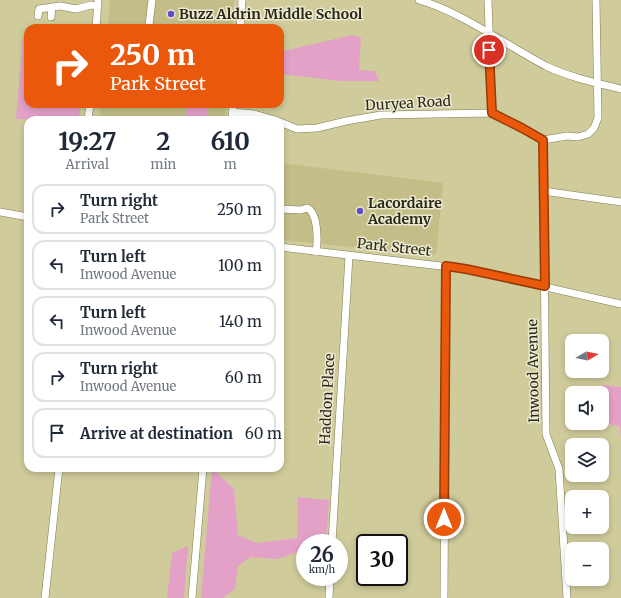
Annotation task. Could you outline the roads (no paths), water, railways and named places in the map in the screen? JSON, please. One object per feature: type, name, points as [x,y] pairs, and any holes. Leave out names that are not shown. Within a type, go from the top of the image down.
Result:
[{"type":"street","points":[[149,24],[152,0]]},
{"type":"street","points":[[240,24],[242,0]]},
{"type":"street","points":[[419,0],[428,2],[460,18],[547,66],[575,77],[621,89]]},
{"type":"street","points":[[488,0],[492,113],[543,140],[567,136],[578,137],[588,134],[594,128],[598,118],[596,0]]},
{"type":"street","points":[[38,16],[39,9],[65,6],[76,9],[98,3],[96,24]]},
{"type":"street","points":[[50,17],[52,7]]},
{"type":"street","name":"Duryea Road","points":[[284,124],[298,129],[317,128],[381,115],[492,113]]},
{"type":"street","points":[[232,116],[254,114],[261,116]]},
{"type":"street","name":"Inwood Avenue","points":[[543,140],[546,434],[559,470],[567,598]]},
{"type":"street","points":[[543,191],[621,202]]},
{"type":"street","points":[[284,209],[311,209],[318,237],[316,252]]},
{"type":"street","points":[[0,212],[24,215]]},
{"type":"street","name":"Park Street","points":[[284,248],[466,269],[621,304]]},
{"type":"street","name":"Haddon Place","points":[[333,534],[349,256]]},
{"type":"street","points":[[444,598],[446,266]]},
{"type":"street","points":[[45,598],[59,472]]},
{"type":"street","points":[[192,598],[203,472]]},
{"type":"street","points":[[329,598],[330,586]]},
{"type":"place","name":"Buzz Aldrin Middle School","points":[[171,14]]},
{"type":"place","name":"Lacordaire Academy","points":[[360,211]]}]
